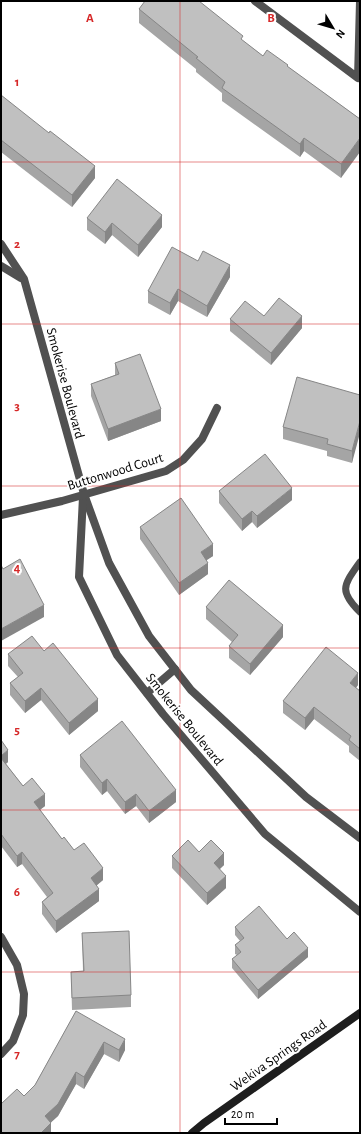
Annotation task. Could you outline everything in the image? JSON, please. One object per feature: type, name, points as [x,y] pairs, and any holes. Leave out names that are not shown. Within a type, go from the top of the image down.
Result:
[{"type":"main road","name":"Wekiva Springs Road","points":[[192,1133],[360,1013]]},
{"type":"street","points":[[255,1],[358,78],[360,1]]},
{"type":"street","name":"Smokerise Boulevard","points":[[1,244],[24,279],[84,494],[109,562],[149,636],[191,690],[306,798],[360,838]]},
{"type":"street","points":[[1,266],[24,279]]},
{"type":"street","name":"Buttonwood Court","points":[[1,515],[62,501],[166,471],[183,460],[202,440],[217,408]]},
{"type":"street","name":"Smokerise Boulevard","points":[[84,494],[79,577],[117,655],[162,714],[265,834],[360,912]]},
{"type":"street","points":[[146,693],[175,669]]},
{"type":"street","points":[[1,938],[17,966],[24,994],[23,1015],[13,1041],[1,1054]]},
{"type":"lane","points":[[360,562],[346,582],[345,592],[350,601],[360,612]]},
{"type":"building","points":[[145,1],[199,1],[243,36],[241,39],[263,56],[267,50],[360,119],[360,138],[341,164],[304,138],[300,144],[222,88],[225,82],[196,58],[198,57],[139,9]]},
{"type":"building","points":[[1,95],[49,133],[50,131],[95,166],[72,195],[1,140]]},
{"type":"building","points":[[117,179],[162,215],[138,245],[112,223],[105,232],[87,218]]},
{"type":"building","points":[[172,247],[198,261],[203,251],[230,265],[207,306],[178,289],[170,303],[148,291]]},
{"type":"building","points":[[279,298],[302,316],[271,353],[230,319],[245,301],[264,316]]},
{"type":"building","points":[[140,354],[161,409],[108,429],[91,384],[119,374],[115,363]]},
{"type":"building","points":[[297,377],[360,395],[360,421],[352,451],[327,444],[328,439],[283,427]]},
{"type":"building","points":[[265,454],[292,488],[257,516],[252,511],[242,519],[219,491]]},
{"type":"building","points":[[181,498],[213,544],[201,552],[208,563],[179,583],[140,527]]},
{"type":"building","points":[[20,559],[44,605],[1,629],[1,565],[3,569]]},
{"type":"building","points":[[229,580],[283,625],[250,664],[229,646],[238,635],[206,607]]},
{"type":"building","points":[[32,636],[44,651],[53,643],[98,699],[69,723],[41,688],[25,701],[10,683],[23,673],[8,654]]},
{"type":"building","points":[[326,647],[358,673],[350,683],[360,691],[360,749],[349,740],[351,736],[314,707],[305,718],[283,701]]},
{"type":"building","points":[[122,721],[176,790],[149,811],[136,794],[125,802],[107,779],[102,783],[80,755]]},
{"type":"building","points":[[1,740],[8,750],[1,756]]},
{"type":"building","points":[[1,758],[23,786],[32,778],[45,794],[34,802],[62,839],[64,837],[74,850],[84,843],[103,868],[91,878],[99,889],[56,921],[42,902],[53,893],[22,852],[17,856],[1,834]]},
{"type":"building","points":[[188,840],[199,852],[211,840],[224,853],[214,863],[226,876],[207,893],[172,856]]},
{"type":"building","points":[[259,906],[287,939],[294,932],[308,948],[258,990],[232,959],[241,952],[235,945],[244,938],[235,927]]},
{"type":"building","points":[[129,931],[131,995],[72,998],[71,972],[84,971],[82,933]]},
{"type":"building","points":[[76,1011],[125,1039],[119,1050],[104,1042],[84,1077],[76,1072],[58,1104],[45,1116],[51,1123],[41,1133],[1,1133],[1,1104],[17,1089],[24,1096],[35,1085]]}]
